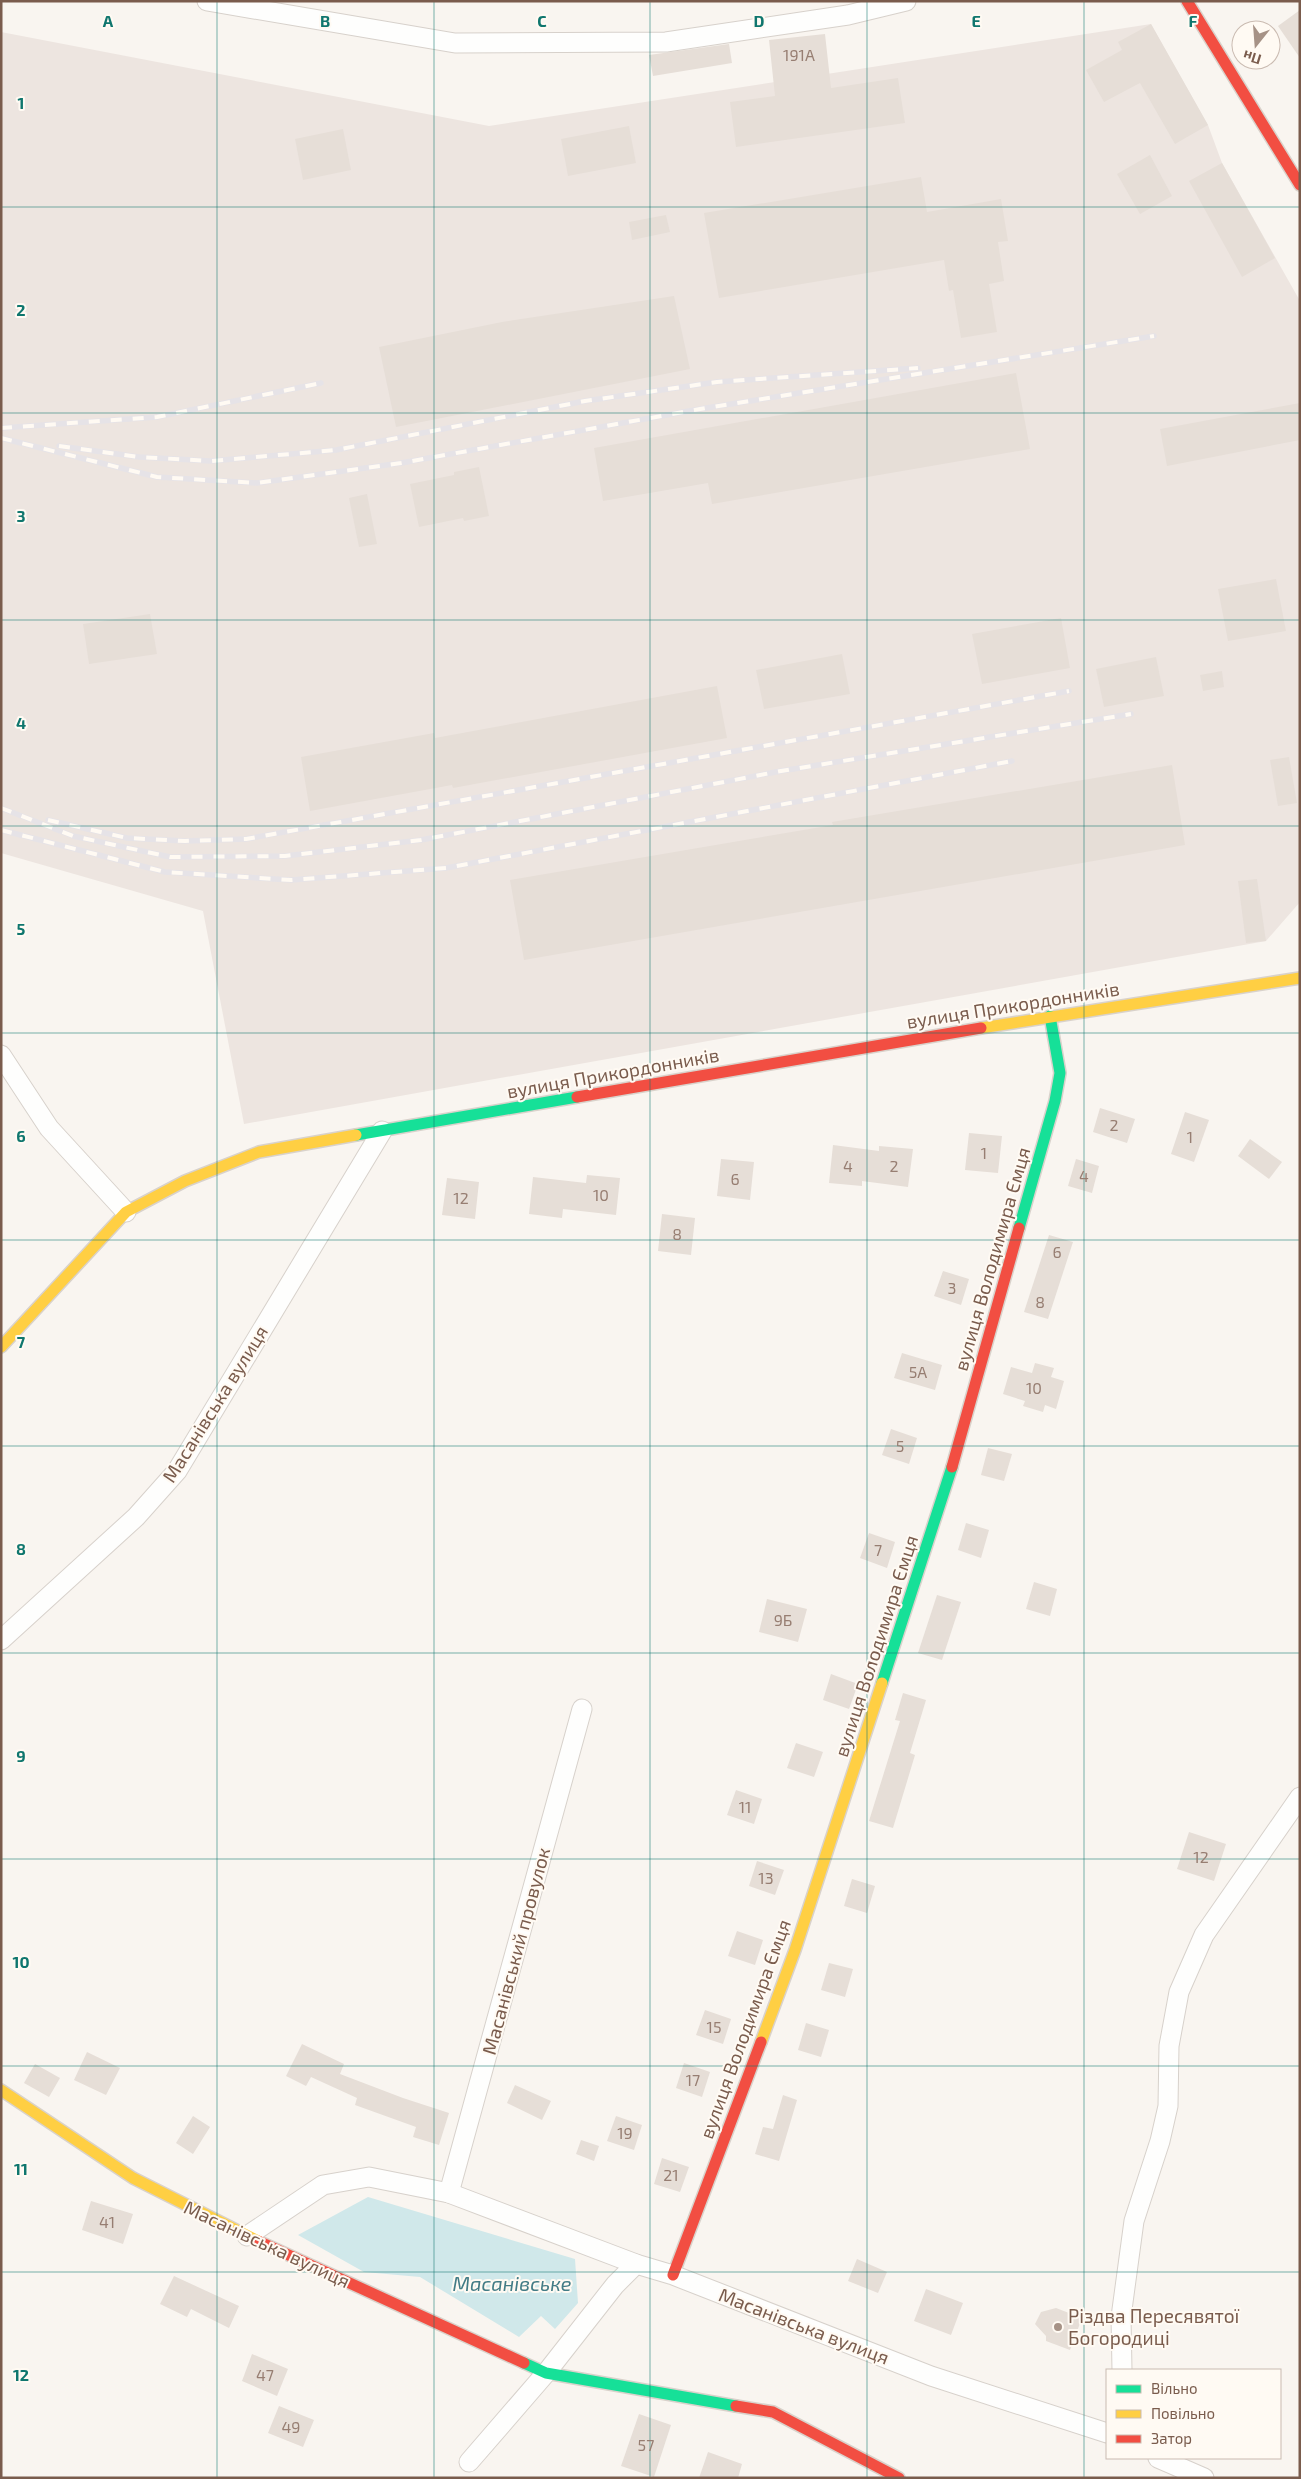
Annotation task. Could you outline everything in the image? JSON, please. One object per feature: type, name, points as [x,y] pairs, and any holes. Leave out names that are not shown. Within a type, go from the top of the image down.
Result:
[{"type":"street","points":[[207,1],[455,43],[666,42],[848,15],[906,1]]},
{"type":"street","points":[[1187,1],[1300,185]]},
{"type":"street","name":"вулиця Прикордонників","points":[[1,1347],[126,1212],[185,1181],[259,1152],[1050,1016],[1300,978]]},
{"type":"street","name":"вулиця Володимира Ємця","points":[[672,2275],[794,1950],[944,1495],[1055,1101],[1060,1074],[1050,1016]]},
{"type":"street","points":[[1,1055],[49,1128],[126,1212]]},
{"type":"street","name":"Масанівська вулиця","points":[[1,1640],[136,1517],[177,1471],[382,1131]]},
{"type":"street","name":"Масанівський провулок","points":[[449,2193],[582,1710]]},
{"type":"street","points":[[1122,2369],[1121,2317],[1134,2221],[1160,2141],[1168,2106],[1169,2046],[1179,1992],[1204,1935],[1300,1797]]},
{"type":"street","name":"Масанівська вулиця","points":[[1,2090],[133,2178],[247,2236],[546,2373],[773,2412],[899,2478]]},
{"type":"street","name":"Масанівська вулиця","points":[[247,2236],[322,2186],[369,2177],[449,2193],[636,2264],[672,2275],[932,2376],[1106,2432]]},
{"type":"street","points":[[469,2462],[546,2373],[614,2285],[636,2264]]},
{"type":"street","points":[[1160,2459],[1204,2478]]},
{"type":"shaded area","points":[[1151,24],[1208,125],[1222,163],[1300,301],[1300,902],[1266,941],[244,1124],[203,911],[1,853],[1,32],[489,126]]},
{"type":"water","name":"Масанівське","points":[[368,2197],[575,2259],[578,2303],[555,2329],[541,2316],[519,2337],[420,2277],[364,2272],[298,2235]]},
{"type":"building","points":[[1300,10],[1300,58],[1281,30],[1281,24]]},
{"type":"building","points":[[1151,24],[1208,125],[1175,144],[1140,83],[1104,102],[1086,70],[1122,50],[1118,42]]},
{"type":"building","points":[[825,34],[831,88],[898,78],[905,123],[736,147],[730,102],[775,96],[769,40]]},
{"type":"building","points":[[729,44],[732,63],[653,76],[649,55]]},
{"type":"building","points":[[629,126],[636,163],[568,176],[561,139]]},
{"type":"building","points":[[343,129],[351,170],[303,180],[295,139]]},
{"type":"building","points":[[1150,155],[1172,196],[1140,214],[1117,174]]},
{"type":"building","points":[[1222,163],[1275,258],[1242,277],[1189,181]]},
{"type":"building","points":[[921,177],[927,212],[1001,199],[1008,241],[998,242],[1004,281],[989,284],[997,332],[961,338],[953,290],[949,291],[944,260],[719,298],[704,213]]},
{"type":"building","points":[[666,215],[670,232],[632,240],[629,222]]},
{"type":"building","points":[[674,296],[690,369],[396,427],[379,347],[502,322]]},
{"type":"building","points":[[1016,373],[1030,449],[712,504],[708,483],[603,501],[594,448]]},
{"type":"building","points":[[1300,403],[1300,440],[1167,466],[1160,429]]},
{"type":"building","points":[[479,467],[489,516],[464,521],[463,518],[419,527],[410,484],[454,475],[454,472]]},
{"type":"building","points":[[367,494],[377,544],[359,547],[349,498]]},
{"type":"building","points":[[1276,579],[1286,631],[1228,641],[1218,589]]},
{"type":"building","points":[[150,614],[157,654],[89,664],[83,624]]},
{"type":"building","points":[[1061,618],[1070,668],[982,684],[972,634]]},
{"type":"building","points":[[842,654],[850,694],[764,709],[756,670]]},
{"type":"building","points":[[1156,657],[1164,696],[1104,707],[1096,669]]},
{"type":"building","points":[[1222,671],[1224,687],[1203,691],[1200,675]]},
{"type":"building","points":[[717,686],[727,738],[453,788],[452,785],[310,811],[301,757],[434,733],[435,738]]},
{"type":"building","points":[[1289,757],[1297,803],[1278,806],[1270,760]]},
{"type":"building","points":[[1172,765],[1185,845],[524,960],[510,880],[833,825],[832,822]]},
{"type":"building","points":[[1257,879],[1266,941],[1246,943],[1238,881]]},
{"type":"building","points":[[1100,1108],[1135,1119],[1127,1143],[1093,1132]]},
{"type":"building","points":[[1185,1112],[1209,1120],[1194,1162],[1171,1154]]},
{"type":"building","points":[[969,1133],[1002,1136],[998,1173],[965,1170]]},
{"type":"building","points":[[1250,1139],[1282,1162],[1269,1179],[1238,1156]]},
{"type":"building","points":[[833,1145],[879,1151],[879,1146],[913,1149],[908,1187],[862,1181],[862,1186],[829,1183]]},
{"type":"building","points":[[721,1159],[754,1162],[750,1200],[717,1196]]},
{"type":"building","points":[[1076,1159],[1099,1166],[1092,1193],[1068,1186]]},
{"type":"building","points":[[587,1175],[620,1178],[616,1215],[563,1209],[562,1218],[529,1214],[533,1177],[586,1183]]},
{"type":"building","points":[[447,1178],[479,1182],[475,1219],[442,1215]]},
{"type":"building","points":[[662,1214],[695,1218],[691,1255],[658,1251]]},
{"type":"building","points":[[1049,1235],[1073,1242],[1048,1319],[1024,1312]]},
{"type":"building","points":[[943,1271],[969,1279],[961,1305],[934,1296]]},
{"type":"building","points":[[902,1353],[942,1365],[935,1390],[894,1378]]},
{"type":"building","points":[[1035,1363],[1054,1368],[1051,1377],[1064,1381],[1056,1409],[1045,1405],[1043,1412],[1023,1406],[1025,1401],[1003,1394],[1011,1367],[1032,1373]]},
{"type":"building","points":[[891,1429],[917,1438],[909,1464],[882,1455]]},
{"type":"building","points":[[988,1448],[1012,1454],[1004,1481],[981,1475]]},
{"type":"building","points":[[966,1523],[989,1530],[981,1558],[958,1550]]},
{"type":"building","points":[[869,1533],[895,1542],[887,1568],[860,1558]]},
{"type":"building","points":[[1034,1582],[1057,1589],[1050,1616],[1026,1609]]},
{"type":"building","points":[[937,1595],[961,1602],[942,1660],[918,1653]]},
{"type":"building","points":[[767,1599],[807,1609],[798,1642],[759,1632]]},
{"type":"building","points":[[831,1674],[858,1684],[849,1709],[823,1700]]},
{"type":"building","points":[[903,1693],[926,1700],[910,1753],[915,1755],[893,1828],[869,1821],[900,1721],[895,1720]]},
{"type":"building","points":[[796,1743],[823,1752],[814,1777],[787,1768]]},
{"type":"building","points":[[736,1790],[762,1799],[754,1824],[727,1815]]},
{"type":"building","points":[[1189,1832],[1226,1844],[1214,1881],[1177,1869]]},
{"type":"building","points":[[757,1861],[784,1870],[775,1895],[749,1886]]},
{"type":"building","points":[[852,1879],[875,1886],[867,1913],[844,1906]]},
{"type":"building","points":[[737,1931],[763,1940],[755,1965],[728,1956]]},
{"type":"building","points":[[829,1963],[853,1969],[845,1997],[821,1990]]},
{"type":"building","points":[[705,2010],[731,2019],[723,2044],[696,2035]]},
{"type":"building","points":[[806,2023],[829,2030],[821,2057],[798,2050]]},
{"type":"building","points":[[302,2044],[344,2064],[340,2074],[449,2113],[439,2145],[413,2137],[416,2127],[355,2105],[357,2098],[311,2077],[306,2086],[286,2076]]},
{"type":"building","points":[[87,2052],[120,2068],[106,2095],[74,2080]]},
{"type":"building","points":[[684,2063],[710,2072],[702,2097],[676,2088]]},
{"type":"building","points":[[35,2064],[60,2078],[49,2097],[24,2083]]},
{"type":"building","points":[[515,2085],[551,2101],[542,2120],[507,2103]]},
{"type":"building","points":[[783,2095],[797,2100],[779,2161],[755,2154],[763,2127],[773,2129]]},
{"type":"building","points":[[193,2116],[210,2127],[193,2154],[176,2143]]},
{"type":"building","points":[[616,2116],[642,2125],[634,2150],[607,2141]]},
{"type":"building","points":[[581,2140],[599,2146],[594,2161],[576,2154]]},
{"type":"building","points":[[662,2158],[689,2167],[680,2192],[654,2184]]},
{"type":"building","points":[[91,2201],[133,2214],[123,2244],[82,2230]]},
{"type":"building","points":[[857,2259],[887,2272],[878,2293],[848,2281]]},
{"type":"building","points":[[174,2276],[239,2306],[229,2328],[191,2309],[187,2317],[160,2304]]},
{"type":"building","points":[[926,2289],[963,2303],[951,2335],[914,2321]]},
{"type":"building","name":"Різдва Пересявятої Богородиці","points":[[1056,2308],[1082,2318],[1070,2350],[1046,2341],[1046,2336],[1035,2324],[1041,2312]]},
{"type":"building","points":[[252,2354],[288,2369],[277,2396],[242,2381]]},
{"type":"building","points":[[279,2406],[314,2420],[303,2447],[268,2433]]},
{"type":"building","points":[[639,2414],[671,2425],[654,2477],[621,2466]]},
{"type":"building","points":[[708,2452],[742,2464],[738,2478],[699,2478]]},
{"type":"railway","points":[[1,438],[157,477],[257,483],[401,463],[700,409],[1154,336]]},
{"type":"railway","points":[[59,446],[139,457],[211,461],[336,450],[585,401],[717,382],[918,368]]},
{"type":"railway","points":[[1,428],[157,417],[321,383]]},
{"type":"railway","points":[[48,820],[127,838],[185,841],[246,839],[1069,691]]},
{"type":"railway","points":[[1,808],[73,836],[170,857],[285,856],[421,840],[781,771],[1131,714]]},
{"type":"railway","points":[[1,830],[165,872],[291,880],[446,868],[1012,761]]},
{"type":"traffic: fast","points":[[1019,1228],[1055,1101],[1060,1073],[1050,1016]]},
{"type":"traffic: fast","points":[[356,1135],[577,1097]]},
{"type":"traffic: fast","points":[[882,1683],[952,1467]]},
{"type":"traffic: fast","points":[[524,2363],[546,2373],[736,2406]]},
{"type":"traffic: slow","points":[[981,1028],[1300,978]]},
{"type":"traffic: slow","points":[[1,1347],[126,1212],[185,1181],[259,1152],[356,1135]]},
{"type":"traffic: slow","points":[[761,2042],[795,1950],[882,1683]]},
{"type":"traffic: slow","points":[[1,2090],[133,2178],[258,2241]]},
{"type":"traffic: jam","points":[[1187,1],[1300,185]]},
{"type":"traffic: jam","points":[[577,1097],[981,1028]]},
{"type":"traffic: jam","points":[[952,1467],[1019,1228]]},
{"type":"traffic: jam","points":[[673,2275],[761,2042]]},
{"type":"traffic: jam","points":[[258,2241],[524,2363]]},
{"type":"traffic: jam","points":[[736,2406],[773,2412],[899,2478]]},
{"type":"place","name":"Різдва Пересявятої Богородиці","points":[[1058,2327]]}]
